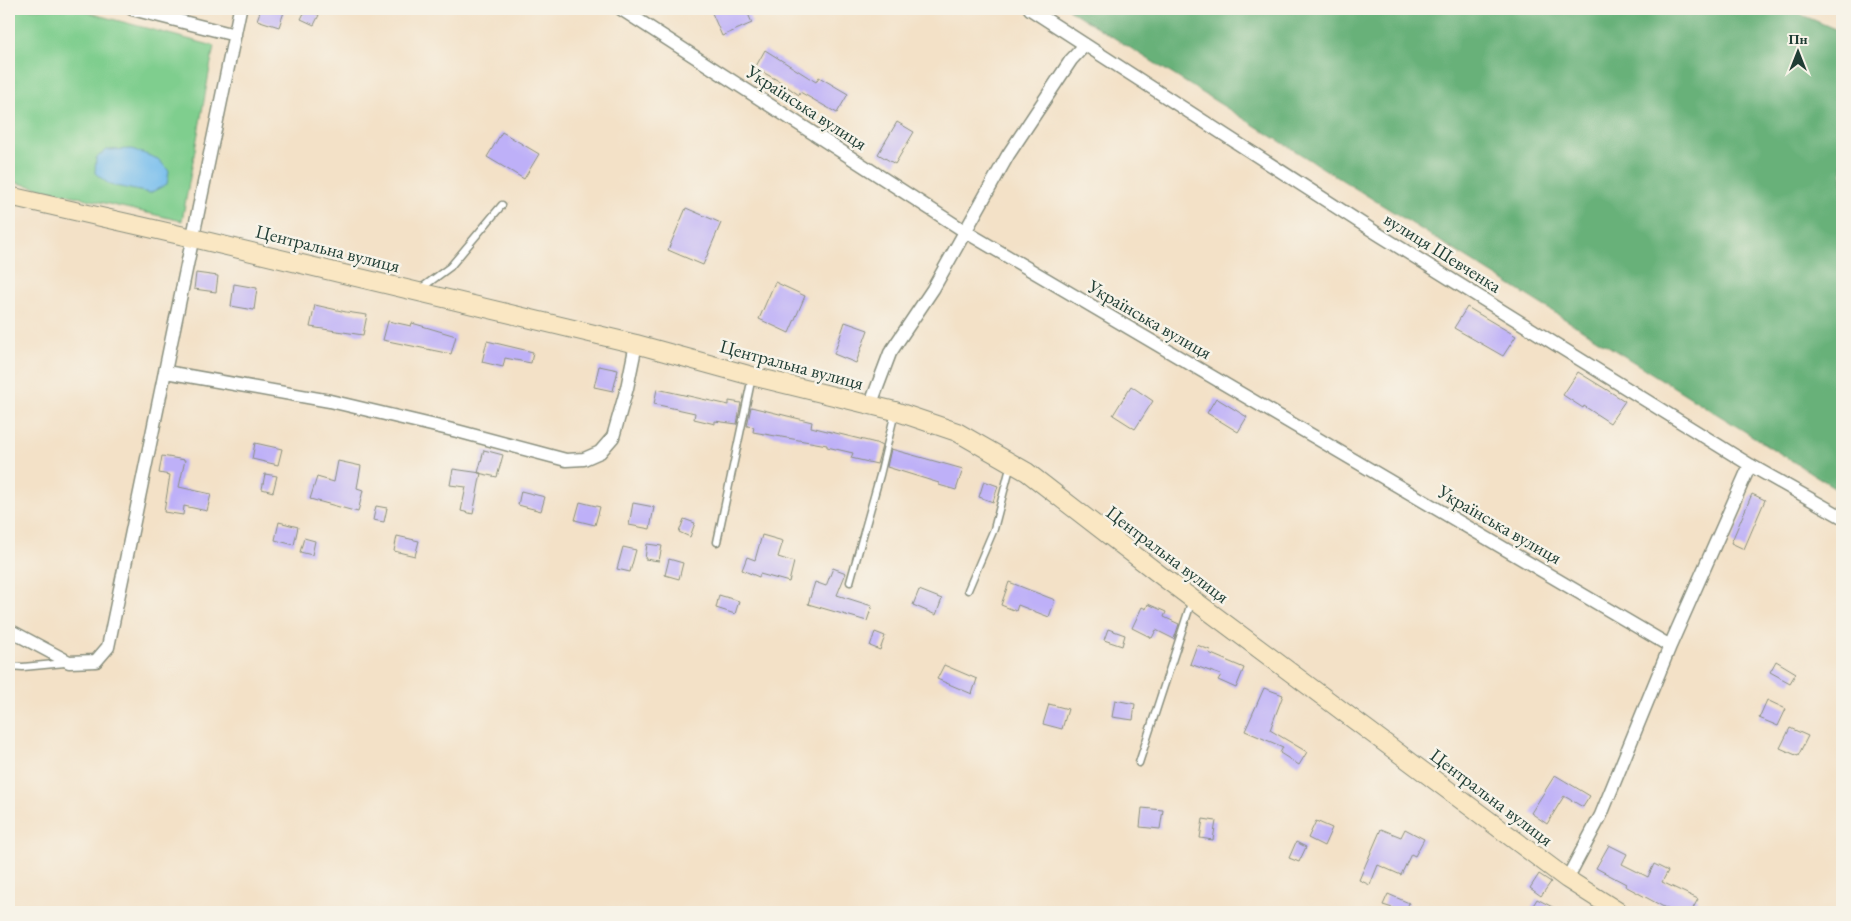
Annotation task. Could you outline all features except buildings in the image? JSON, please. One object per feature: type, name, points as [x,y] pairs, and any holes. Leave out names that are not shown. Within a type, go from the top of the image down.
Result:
[{"type":"street","points":[[132,9],[235,35]]},
{"type":"street","points":[[9,630],[69,662],[96,661],[108,647],[240,9]]},
{"type":"street","name":"Українська вулиця","points":[[621,9],[966,232],[1670,646]]},
{"type":"street","name":"вулиця Шевченка","points":[[1030,9],[1378,234],[1750,465],[1842,517]]},
{"type":"street","points":[[870,406],[890,353],[933,289],[1008,155],[1071,60],[1085,45]]},
{"type":"street","name":"Центральна вулиця","points":[[9,196],[636,344],[752,376],[895,411],[957,432],[1027,472],[1192,599],[1567,879],[1619,912]]},
{"type":"street","points":[[166,372],[339,403],[457,431],[566,460],[584,459],[600,452],[613,437],[627,388],[636,344]]},
{"type":"street","points":[[1567,879],[1601,815],[1670,646],[1750,465]]},
{"type":"lane","points":[[417,291],[450,267],[502,205]]},
{"type":"lane","points":[[717,542],[752,376]]},
{"type":"lane","points":[[850,582],[880,475],[895,411]]},
{"type":"lane","points":[[968,590],[994,529],[1011,463]]},
{"type":"lane","points":[[1139,763],[1192,599]]},
{"type":"lane","points":[[9,666],[23,667],[69,662]]},
{"type":"green space","points":[[9,9],[74,9],[214,46],[182,221],[9,181]]},
{"type":"green space","points":[[1068,9],[1788,9],[1842,32],[1842,492]]},
{"type":"water","points":[[132,149],[158,159],[169,171],[167,184],[150,193],[110,185],[95,173],[96,158],[107,150]]}]
